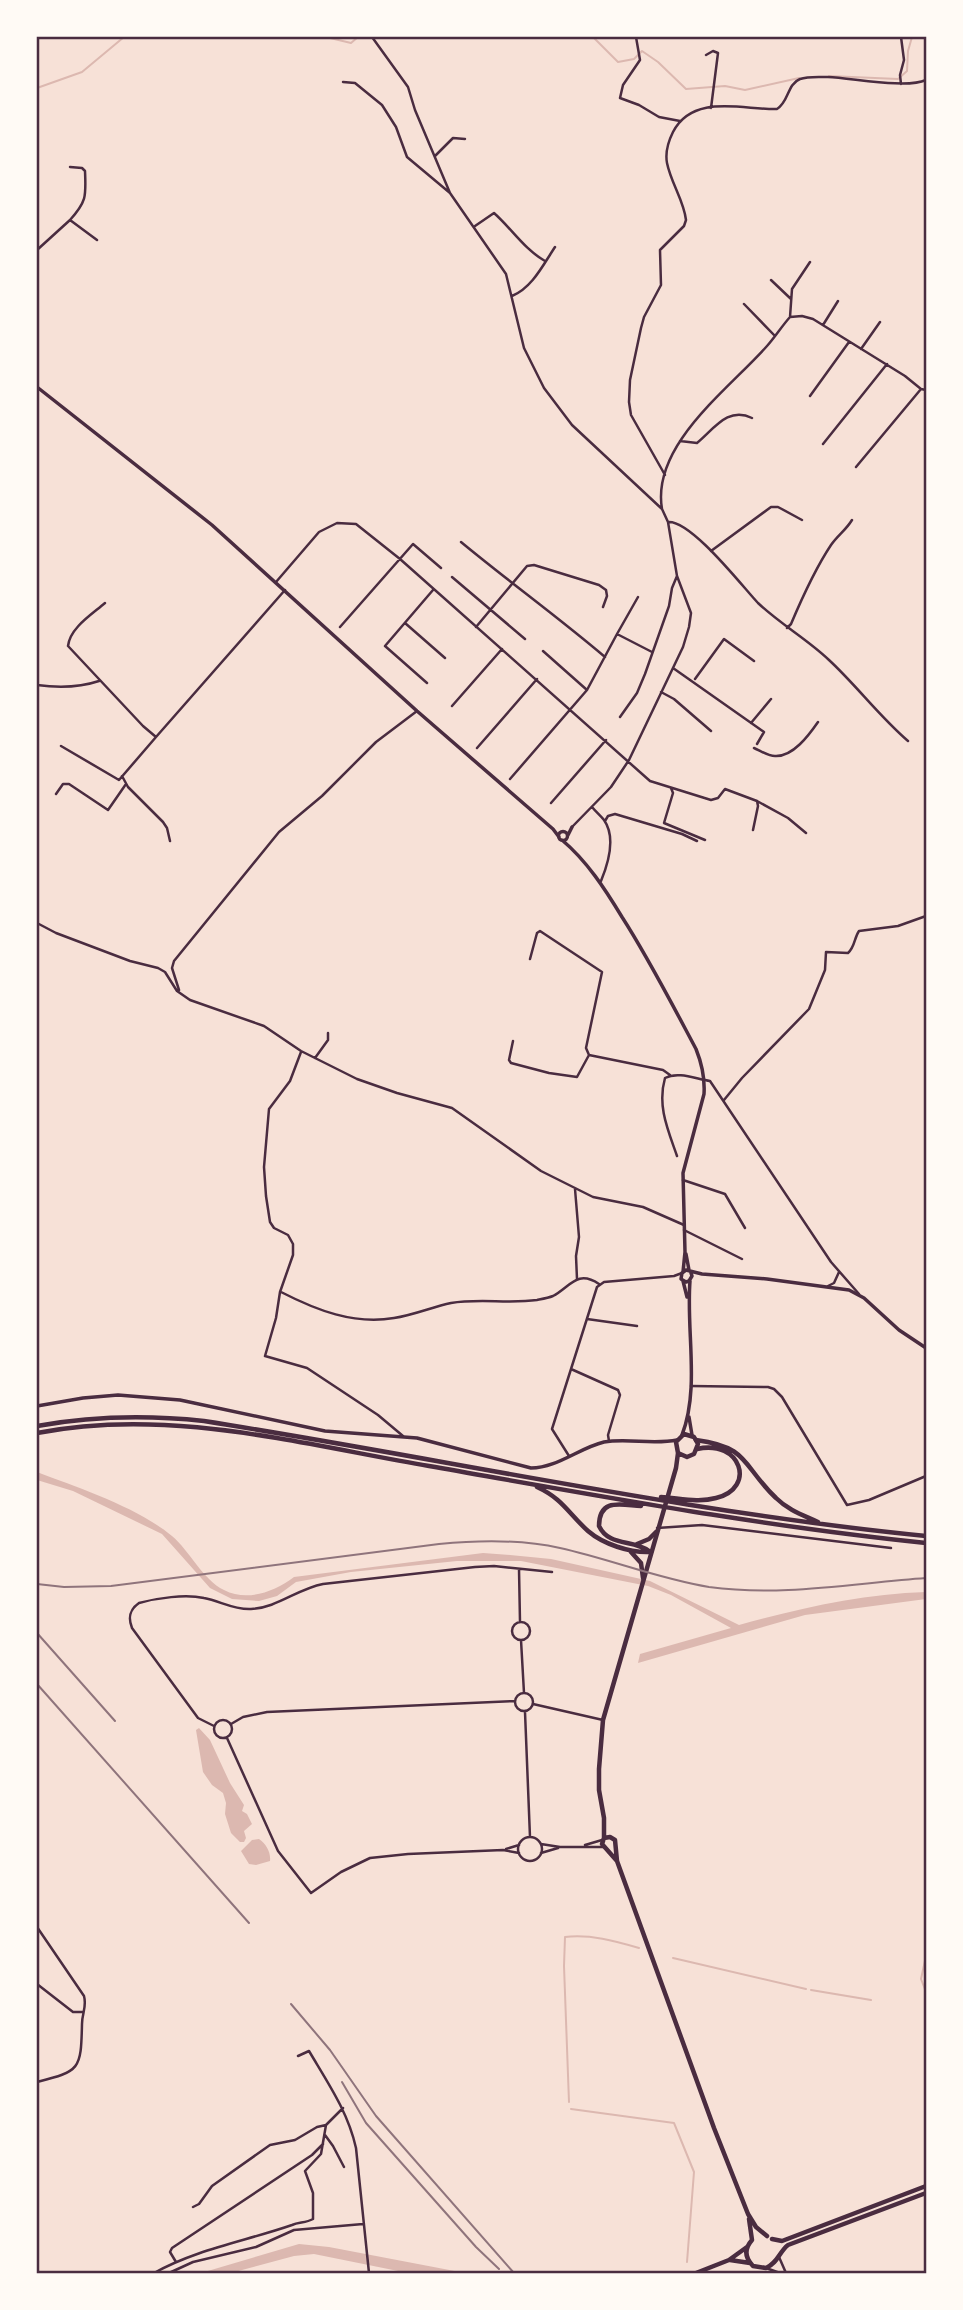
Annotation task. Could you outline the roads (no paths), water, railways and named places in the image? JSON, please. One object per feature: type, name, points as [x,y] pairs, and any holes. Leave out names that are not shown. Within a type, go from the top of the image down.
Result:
[{"type":"main road","points":[[37,1426],[113,1417],[204,1421],[639,1497],[825,1525],[926,1536]]},
{"type":"main road","points":[[37,1433],[68,1427],[127,1423],[212,1428],[649,1505],[926,1543]]},
{"type":"main road","points":[[617,1861],[606,1849],[599,1790],[598,1769],[603,1720],[639,1595],[644,1567],[676,1468],[677,1440],[682,1435],[716,1442],[732,1449],[747,1462],[767,1489],[783,1504],[825,1525]]},
{"type":"main road","points":[[694,1438],[697,1449]]},
{"type":"main road","points":[[639,1497],[715,1499],[735,1487],[739,1470],[732,1454],[714,1448],[697,1449],[676,1468]]},
{"type":"main road","points":[[677,1451],[687,1457]]},
{"type":"main road","points":[[528,1484],[558,1499],[591,1534],[627,1549],[650,1552]]},
{"type":"main road","points":[[649,1505],[607,1506],[598,1518],[600,1530],[608,1538],[625,1544],[637,1544],[649,1539],[658,1527]]},
{"type":"main road","points":[[637,1544],[650,1552]]},
{"type":"main road","points":[[627,1549],[644,1567]]},
{"type":"main road","points":[[604,1818],[615,1840],[617,1861],[748,2214],[756,2227],[777,2245],[779,2255]]},
{"type":"main road","points":[[604,1839],[612,1837]]},
{"type":"main road","points":[[606,1849],[615,1846]]},
{"type":"main road","points":[[696,2273],[729,2260],[759,2236],[778,2241],[787,2239],[926,2186]]},
{"type":"main road","points":[[729,2260],[750,2263],[760,2269],[766,2268],[773,2265],[788,2245],[926,2193]]},
{"type":"main road","points":[[748,2214],[752,2240]]},
{"type":"main road","points":[[747,2247],[750,2263]]},
{"type":"street","points":[[372,37],[408,87],[450,193],[506,274],[524,348],[544,388],[581,434],[662,509]]},
{"type":"street","points":[[636,37],[640,60],[623,85],[620,98],[659,117],[680,121]]},
{"type":"street","points":[[901,37],[904,60],[900,75],[901,84]]},
{"type":"street","points":[[706,55],[713,51],[718,53],[711,108]]},
{"type":"street","points":[[665,475],[631,415],[630,380],[644,317],[661,285],[660,250],[684,226],[686,220],[666,157],[668,144],[680,121],[691,113],[735,105],[777,109],[785,102],[793,84],[807,78],[834,77],[910,85],[926,80]]},
{"type":"street","points":[[344,82],[355,83],[382,105],[392,118],[407,157],[450,193]]},
{"type":"street","points":[[435,156],[453,138],[465,139]]},
{"type":"street","points":[[37,250],[70,220],[84,203],[85,171],[82,168],[70,167]]},
{"type":"street","points":[[474,226],[494,213],[507,224],[523,246],[545,261]]},
{"type":"street","points":[[70,220],[97,240]]},
{"type":"street","points":[[512,296],[522,293],[528,287],[555,247]]},
{"type":"street","points":[[563,836],[611,787],[629,760],[683,647],[691,614],[677,576],[668,522],[660,498],[672,455],[703,411],[719,398],[790,317],[792,289],[810,262]]},
{"type":"street","points":[[771,280],[791,299]]},
{"type":"street","points":[[823,325],[838,301]]},
{"type":"street","points":[[744,304],[775,336]]},
{"type":"street","points":[[790,317],[802,316],[823,325],[926,390]]},
{"type":"street","points":[[862,349],[880,322]]},
{"type":"street","points":[[810,396],[849,342]]},
{"type":"street","points":[[823,444],[887,364]]},
{"type":"street","points":[[37,387],[193,510],[276,582],[417,711],[563,836],[600,882],[651,966],[697,1052],[705,1081],[701,1112],[683,1180],[685,1252],[682,1276],[687,1300],[691,1386],[688,1415],[682,1435]]},
{"type":"street","points":[[856,467],[921,389]]},
{"type":"street","points":[[680,441],[697,443],[722,419],[729,416],[739,414],[752,418]]},
{"type":"street","points":[[711,551],[771,507],[778,507],[802,520]]},
{"type":"street","points":[[787,628],[830,546],[852,520]]},
{"type":"street","points":[[668,522],[681,525],[711,551],[758,603],[828,659],[908,741]]},
{"type":"street","points":[[276,582],[319,532],[337,523],[356,524],[400,559],[650,781],[711,800],[718,798],[725,789],[730,790],[788,818],[806,833]]},
{"type":"street","points":[[461,542],[605,657]]},
{"type":"street","points":[[340,628],[414,544],[441,568]]},
{"type":"street","points":[[476,627],[527,566],[534,565],[598,585],[606,590],[603,607]]},
{"type":"street","points":[[620,717],[637,694],[677,576]]},
{"type":"street","points":[[453,577],[525,639]]},
{"type":"street","points":[[61,746],[119,780],[285,590]]},
{"type":"street","points":[[427,683],[385,646],[434,590]]},
{"type":"street","points":[[510,779],[587,690],[638,597]]},
{"type":"street","points":[[105,603],[74,631],[68,646],[156,737]]},
{"type":"street","points":[[405,623],[445,658]]},
{"type":"street","points":[[617,634],[652,652]]},
{"type":"street","points":[[694,680],[724,639],[754,661]]},
{"type":"street","points":[[452,706],[502,649]]},
{"type":"street","points":[[543,651],[587,690]]},
{"type":"street","points":[[673,668],[694,680],[764,732],[756,746],[776,756],[786,754],[808,737],[818,722]]},
{"type":"street","points":[[477,748],[537,679]]},
{"type":"street","points":[[37,685],[81,687],[100,681]]},
{"type":"street","points":[[661,692],[674,699],[711,730]]},
{"type":"street","points":[[751,723],[771,699]]},
{"type":"street","points":[[180,993],[173,973],[173,961],[271,840],[323,796],[376,742],[417,711]]},
{"type":"street","points":[[551,803],[606,740]]},
{"type":"street","points":[[122,776],[126,784],[163,822],[170,841]]},
{"type":"street","points":[[56,794],[63,784],[69,784],[108,810],[126,784]]},
{"type":"street","points":[[671,788],[673,793],[664,823],[705,840]]},
{"type":"street","points":[[753,830],[757,801]]},
{"type":"street","points":[[592,807],[605,821],[608,831],[609,859],[600,882]]},
{"type":"street","points":[[605,821],[608,816],[614,814],[697,841]]},
{"type":"street","points":[[724,1100],[733,1086],[809,1009],[825,970],[826,952],[848,953],[852,950],[859,931],[898,926],[926,916]]},
{"type":"street","points":[[37,923],[108,953],[158,968],[165,972],[180,993],[205,1006],[264,1026],[302,1051],[357,1079],[452,1108],[533,1166],[575,1188],[605,1200],[643,1208],[742,1259]]},
{"type":"street","points":[[530,959],[537,933],[540,931],[602,972],[586,1048],[589,1055]]},
{"type":"street","points":[[315,1058],[328,1040],[328,1033]]},
{"type":"street","points":[[513,1041],[509,1060],[511,1063],[549,1073],[577,1077],[589,1055]]},
{"type":"street","points":[[302,1051],[290,1080],[269,1109],[264,1167],[265,1196],[270,1222],[274,1228],[288,1235],[293,1244],[293,1255],[280,1292],[265,1356],[307,1368],[378,1415],[403,1436]]},
{"type":"street","points":[[589,1055],[663,1070],[670,1075],[710,1081],[776,1183],[839,1272],[860,1296],[926,1348]]},
{"type":"street","points":[[670,1075],[665,1078],[664,1083],[663,1111],[677,1157]]},
{"type":"street","points":[[683,1180],[725,1194],[745,1228]]},
{"type":"street","points":[[575,1188],[579,1237],[577,1279]]},
{"type":"street","points":[[685,1252],[690,1276],[687,1300]]},
{"type":"street","points":[[828,1286],[834,1283],[839,1272]]},
{"type":"street","points":[[280,1292],[330,1313],[383,1320],[468,1301],[507,1303],[539,1299],[552,1296],[577,1279],[591,1279],[599,1284],[621,1279],[702,1275],[828,1286],[849,1290],[860,1296]]},
{"type":"street","points":[[682,1276],[690,1276]]},
{"type":"street","points":[[569,1456],[552,1430],[594,1292],[599,1284]]},
{"type":"street","points":[[587,1319],[637,1326]]},
{"type":"street","points":[[570,1369],[618,1390],[620,1395],[608,1435],[609,1442]]},
{"type":"street","points":[[691,1386],[774,1389],[782,1397],[847,1505],[869,1500],[926,1476]]},
{"type":"street","points":[[37,1406],[83,1398],[152,1396],[203,1404],[325,1431],[403,1436],[531,1468],[543,1467],[592,1446],[609,1442],[677,1440]]},
{"type":"street","points":[[688,1415],[694,1438]]},
{"type":"street","points":[[663,1442],[677,1451]]},
{"type":"street","points":[[658,1527],[702,1525],[891,1548]]},
{"type":"street","points":[[214,1726],[198,1718],[132,1628],[130,1615],[139,1603],[198,1597],[251,1609],[271,1606],[303,1589],[323,1584],[494,1566],[552,1572]]},
{"type":"street","points":[[519,1568],[520,1622]]},
{"type":"street","points":[[520,1622],[527,1625],[529,1631],[526,1637],[521,1639],[514,1636],[512,1631],[514,1625],[520,1622]]},
{"type":"street","points":[[521,1639],[524,1693]]},
{"type":"street","points":[[524,1693],[531,1696],[533,1704],[531,1709],[525,1712],[517,1709],[515,1701],[517,1696],[524,1693]]},
{"type":"street","points":[[231,1724],[243,1717],[267,1712],[515,1701]]},
{"type":"street","points":[[533,1704],[603,1720]]},
{"type":"street","points":[[525,1712],[530,1837]]},
{"type":"street","points":[[214,1726],[221,1720],[231,1724],[232,1733],[227,1738]]},
{"type":"street","points":[[214,1726],[218,1737],[227,1738]]},
{"type":"street","points":[[227,1738],[278,1851],[311,1893],[341,1872],[370,1858],[503,1850],[519,1853],[524,1859],[530,1860],[538,1858],[541,1844],[530,1837],[523,1839],[519,1845],[519,1853]]},
{"type":"street","points":[[578,1846],[604,1839]]},
{"type":"street","points":[[541,1844],[606,1849]]},
{"type":"street","points":[[503,1850],[519,1845]]},
{"type":"street","points":[[541,1853],[561,1847]]},
{"type":"street","points":[[37,1927],[84,1996],[86,2008],[82,2018],[80,2053],[74,2069],[62,2076],[37,2082]]},
{"type":"street","points":[[37,1984],[73,2012],[84,2012]]},
{"type":"street","points":[[298,2056],[309,2051],[343,2108],[351,2127],[356,2148],[369,2273]]},
{"type":"street","points":[[193,2207],[199,2204],[212,2186],[270,2146],[295,2140],[317,2127],[326,2125],[343,2108]]},
{"type":"street","points":[[326,2125],[327,2138],[344,2167]]},
{"type":"street","points":[[176,2262],[170,2252],[172,2248],[312,2155],[327,2138]]},
{"type":"street","points":[[154,2273],[210,2249],[307,2222],[313,2218],[313,2193],[305,2171],[321,2154],[323,2144]]},
{"type":"street","points":[[169,2273],[193,2262],[256,2246],[294,2230],[363,2224]]},
{"type":"street","points":[[779,2255],[786,2273]]},
{"type":"street","points":[[766,2268],[780,2273]]},
{"type":"waterway","points":[[37,88],[82,72],[124,37]]},
{"type":"waterway","points":[[326,37],[351,43],[358,37]]},
{"type":"waterway","points":[[593,37],[618,62],[634,59],[642,51],[658,62],[686,89],[725,86],[745,90],[799,78]]},
{"type":"waterway","points":[[829,76],[898,79],[907,71],[912,37]]},
{"type":"waterway","points":[[569,2102],[565,1937],[593,1937],[639,1948]]},
{"type":"waterway","points":[[926,1956],[921,1979],[926,1992]]},
{"type":"waterway","points":[[673,1958],[806,1989]]},
{"type":"waterway","points":[[811,1990],[871,2000]]},
{"type":"waterway","points":[[571,2109],[674,2123],[694,2172],[687,2262]]},
{"type":"railway","points":[[37,1584],[64,1587],[111,1586],[439,1544],[485,1541],[545,1545],[690,1583],[736,1590],[791,1590],[926,1578]]},
{"type":"railway","points":[[37,1633],[115,1721]]},
{"type":"railway","points":[[37,1684],[249,1923]]},
{"type":"railway","points":[[291,2004],[330,2050],[376,2116],[514,2273]]},
{"type":"railway","points":[[342,2082],[366,2123],[476,2247],[499,2269]]}]
